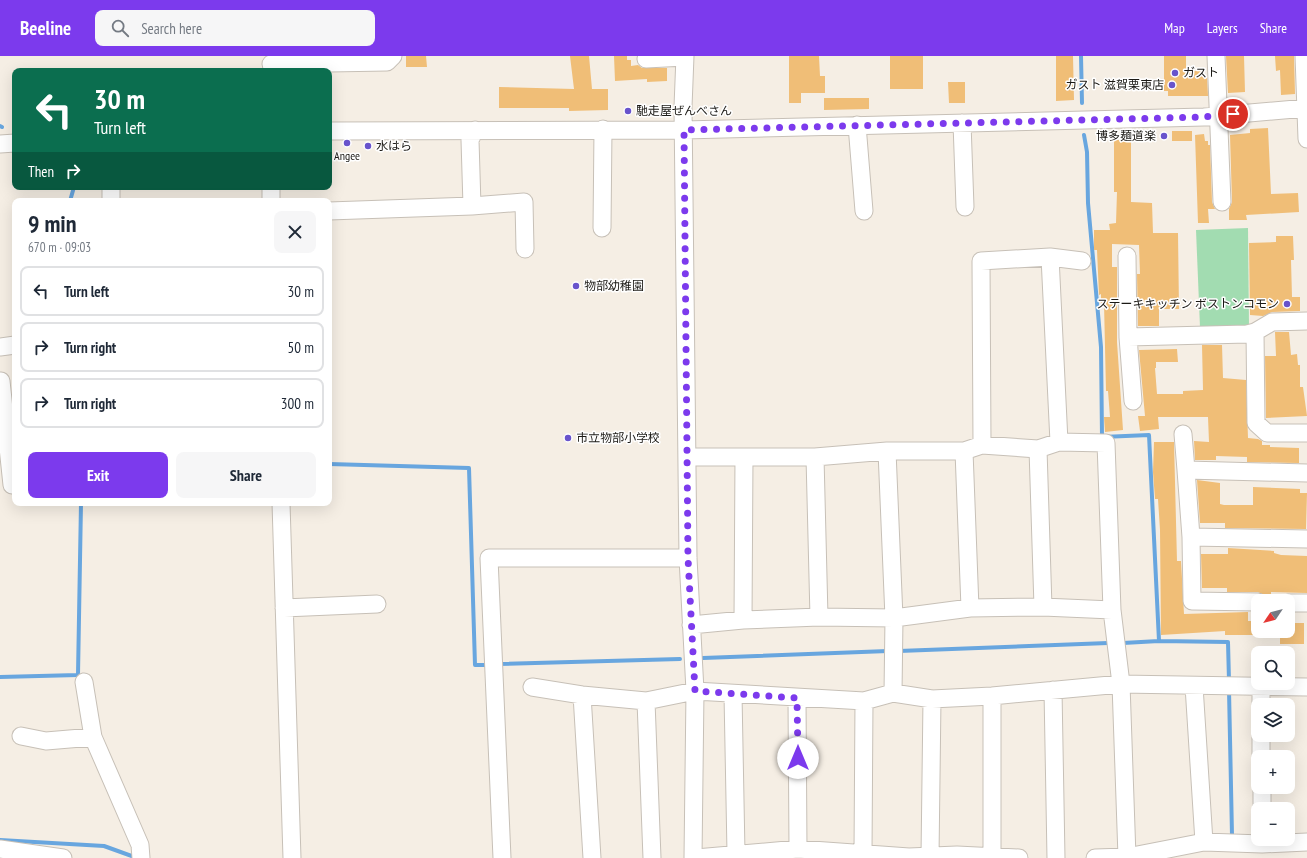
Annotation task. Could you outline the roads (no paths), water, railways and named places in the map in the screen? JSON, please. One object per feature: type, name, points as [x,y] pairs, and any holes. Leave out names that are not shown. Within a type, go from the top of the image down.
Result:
[{"type":"street","points":[[271,64],[387,62],[393,56]]},
{"type":"street","points":[[646,59],[685,56],[683,107],[688,558],[695,691],[694,858],[736,853],[798,849],[930,857],[1019,858]]},
{"type":"street","points":[[1216,56],[1222,202]]},
{"type":"street","points":[[1304,56],[1307,139]]},
{"type":"street","points":[[332,131],[603,129],[684,130],[1219,115],[1306,108]]},
{"type":"street","points":[[962,123],[965,208]]},
{"type":"street","points":[[858,125],[864,210]]},
{"type":"street","points":[[602,228],[603,129]]},
{"type":"street","points":[[472,206],[470,140],[475,130]]},
{"type":"street","points":[[332,211],[472,206],[524,202],[525,249]]},
{"type":"street","points":[[1127,256],[1128,337],[1133,401]]},
{"type":"street","points":[[982,445],[981,261],[1050,257],[1082,261]]},
{"type":"street","points":[[1050,257],[1059,442]]},
{"type":"street","points":[[1128,337],[1247,334],[1255,332],[1272,322],[1307,321]]},
{"type":"street","points":[[1255,332],[1256,423],[1266,433],[1307,433]]},
{"type":"street","points":[[0,347],[12,345]]},
{"type":"street","points":[[1,381],[9,485]]},
{"type":"street","points":[[1183,434],[1191,537],[1192,601],[1251,602]]},
{"type":"street","points":[[688,457],[815,457],[887,451],[964,450],[982,445],[1038,449],[1059,442],[1106,444],[1112,610],[1121,684],[1120,858]]},
{"type":"street","points":[[1038,449],[1044,607]]},
{"type":"street","points":[[964,450],[970,608]]},
{"type":"street","points":[[887,451],[894,618],[893,693]]},
{"type":"street","points":[[743,620],[744,457]]},
{"type":"street","points":[[815,457],[819,617]]},
{"type":"street","points":[[1186,470],[1307,474]]},
{"type":"street","points":[[281,506],[292,858]]},
{"type":"street","points":[[1191,537],[1307,539]]},
{"type":"street","points":[[502,858],[489,558],[688,558]]},
{"type":"street","points":[[1295,603],[1307,603]]},
{"type":"street","points":[[284,608],[377,604]]},
{"type":"street","points":[[691,625],[743,620],[819,617],[894,618],[970,608],[1044,607],[1112,610]]},
{"type":"street","points":[[84,682],[93,736],[140,845],[141,858]]},
{"type":"street","points":[[532,687],[582,695],[646,701],[695,691],[864,701],[893,693],[932,699],[992,696],[1121,684],[1251,687]]},
{"type":"street","points":[[1194,686],[1204,842]]},
{"type":"street","points":[[1295,687],[1307,687]]},
{"type":"street","points":[[1053,690],[1056,858]]},
{"type":"street","points":[[732,694],[736,853]]},
{"type":"street","points":[[582,695],[592,858]]},
{"type":"street","points":[[992,696],[992,857]]},
{"type":"street","points":[[797,698],[798,849]]},
{"type":"street","points":[[930,857],[932,699]]},
{"type":"street","points":[[646,701],[652,858]]},
{"type":"street","points":[[863,854],[864,701]]},
{"type":"street","points":[[21,736],[46,741],[93,736]]},
{"type":"street","points":[[1095,858],[1120,858],[1204,842],[1251,841]]},
{"type":"street","points":[[1295,842],[1307,842]]},
{"type":"street","points":[[0,849],[63,858]]},
{"type":"waterway","points":[[1081,56],[1082,103]]},
{"type":"waterway","points":[[1084,135],[1087,152],[1088,203],[1101,347],[1102,437],[1149,435],[1159,641]]},
{"type":"waterway","points":[[71,198],[73,190]]},
{"type":"waterway","points":[[332,464],[469,468],[475,665],[489,665]]},
{"type":"waterway","points":[[0,677],[78,675],[81,506]]},
{"type":"waterway","points":[[1123,643],[1159,641],[1228,642],[1229,681]]},
{"type":"waterway","points":[[899,651],[1108,643]]},
{"type":"waterway","points":[[703,658],[888,651]]},
{"type":"waterway","points":[[498,664],[680,659]]},
{"type":"waterway","points":[[1229,690],[1232,835]]},
{"type":"waterway","points":[[0,840],[104,846],[137,858]]},
{"type":"place","name":"ガスト","points":[[1175,73]]},
{"type":"place","name":"ガスト 滋賀栗東店","points":[[1172,85]]},
{"type":"place","name":"馳走屋ぜんべさん","points":[[628,111]]},
{"type":"place","name":"博多麺道楽","points":[[1164,136]]},
{"type":"place","name":"Angee","points":[[347,143]]},
{"type":"place","name":"水はら","points":[[368,146]]},
{"type":"place","name":"物部幼稚園","points":[[576,286]]},
{"type":"place","name":"ステーキキッチン ボストンコモン","points":[[1287,304]]},
{"type":"place","name":"市立物部小学校","points":[[568,438]]}]
